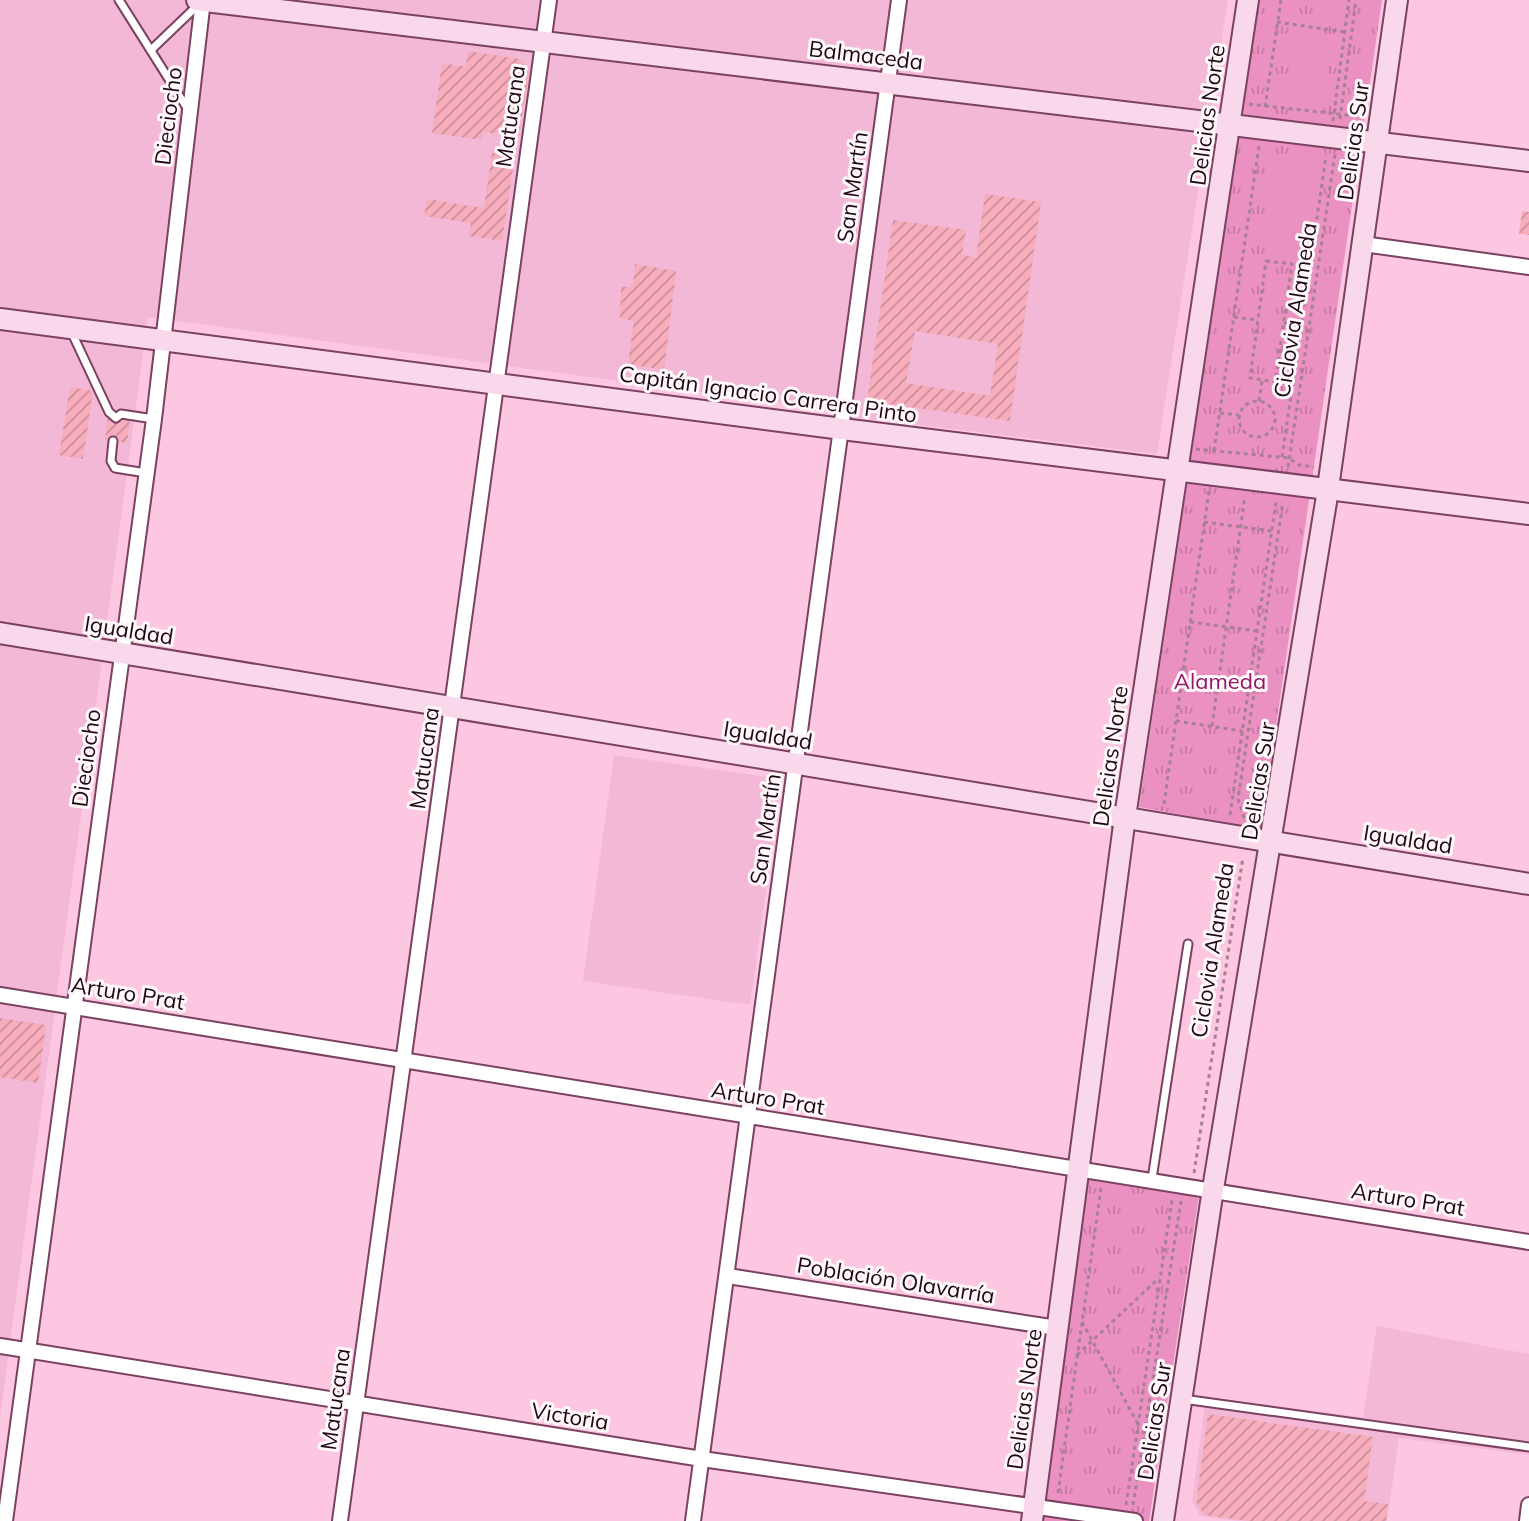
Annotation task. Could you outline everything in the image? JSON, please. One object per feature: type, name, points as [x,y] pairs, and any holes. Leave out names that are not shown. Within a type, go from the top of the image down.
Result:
[{"type":"street","name":"Balmaceda","points":[[197,0],[1230,125],[1260,137],[1332,146],[1529,161]]},
{"type":"street","name":"Dieciocho","points":[[5,1521],[154,419],[203,0]]},
{"type":"street","name":"Matucana","points":[[340,1521],[549,0]]},
{"type":"street","name":"San Martín","points":[[693,1521],[899,0]]},
{"type":"street","name":"Delicias Norte","points":[[1033,1514],[1127,808],[1248,0]]},
{"type":"street","name":"Delicias Sur","points":[[1163,1521],[1181,1399],[1201,1187],[1254,834],[1330,478],[1397,0]]},
{"type":"street","points":[[1363,244],[1529,267]]},
{"type":"street","name":"Capitán Ignacio Carrera Pinto","points":[[0,319],[1177,470],[1282,489],[1330,478],[1529,514]]},
{"type":"street","name":"Igualdad","points":[[0,633],[796,764],[1127,808],[1529,884]]},
{"type":"street","name":"Arturo Prat","points":[[0,995],[1529,1242]]},
{"type":"street","name":"Población Olavarría","points":[[728,1276],[1057,1328]]},
{"type":"street","name":"Victoria","points":[[0,1346],[1033,1514],[1055,1510],[1130,1520]]},
{"type":"street","points":[[1527,1521],[1529,1505]]},
{"type":"lane","points":[[119,0],[190,113]]},
{"type":"lane","points":[[151,50],[203,0]]},
{"type":"lane","points":[[71,329],[109,412],[115,413],[116,418],[121,414],[154,419]]},
{"type":"lane","points":[[113,441],[111,461],[115,468],[146,473]]},
{"type":"lane","points":[[1152,1179],[1188,944]]},
{"type":"lane","points":[[1181,1399],[1529,1447]]},
{"type":"path","points":[[1214,451],[1281,0]]},
{"type":"path","points":[[1282,457],[1332,146],[1349,0]]},
{"type":"path","name":"Ciclovia Alameda","points":[[1130,1520],[1178,1205],[1201,1187],[1254,834],[1238,799],[1332,146],[1356,0]]},
{"type":"path","points":[[1277,22],[1345,32]]},
{"type":"path","points":[[1260,137],[1272,148]]},
{"type":"path","points":[[1313,152],[1332,146],[1376,151]]},
{"type":"path","points":[[1266,261],[1292,264],[1275,382],[1250,378],[1258,320],[1266,261]]},
{"type":"path","points":[[1234,317],[1258,320]]},
{"type":"path","points":[[1284,323],[1301,325]]},
{"type":"path","points":[[1259,401],[1262,380]]},
{"type":"path","points":[[1259,401],[1273,410],[1275,422],[1265,436],[1254,437],[1240,427],[1239,415],[1246,405],[1259,401]]},
{"type":"path","points":[[1220,413],[1239,415]]},
{"type":"path","points":[[1275,422],[1287,423]]},
{"type":"path","points":[[1181,448],[1289,458],[1330,478]]},
{"type":"path","points":[[1164,804],[1210,488]]},
{"type":"path","points":[[1230,815],[1272,531],[1282,489]]},
{"type":"path","points":[[1212,726],[1246,492]]},
{"type":"path","points":[[1204,522],[1272,531]]},
{"type":"path","points":[[1190,622],[1257,631]]},
{"type":"path","points":[[1176,721],[1242,731]]},
{"type":"path","points":[[1127,808],[1164,804],[1177,806]]},
{"type":"path","points":[[1217,813],[1230,815],[1254,834]]},
{"type":"path","points":[[1201,1187],[1232,975]]},
{"type":"path","points":[[1055,1510],[1101,1185]]},
{"type":"path","points":[[1130,1520],[1138,1425],[1173,1198],[1182,1200]]},
{"type":"path","points":[[1077,1355],[1161,1276]]},
{"type":"path","points":[[1082,1322],[1138,1425]]},
{"type":"shaded area","points":[[0,0],[1228,0],[1157,454],[854,417],[854,413],[148,317],[0,1418]]},
{"type":"shaded area","points":[[614,755],[782,779],[750,1005],[583,981]]},
{"type":"shaded area","points":[[1377,1326],[1529,1354],[1529,1455],[1399,1438],[1387,1521],[1238,1521],[1200,1516],[1192,1501],[1206,1397],[1363,1417]]},
{"type":"green space","name":"Alameda","points":[[1259,0],[1382,0],[1261,829],[1139,807]]},
{"type":"green space","points":[[1297,36],[1332,40],[1325,97],[1290,93]]},
{"type":"green space","points":[[1272,158],[1319,165],[1307,244],[1261,237]]},
{"type":"green space","points":[[1088,1177],[1199,1196],[1149,1521],[1041,1521]]},
{"type":"building","points":[[468,51],[520,59],[529,72],[519,137],[483,132],[482,140],[432,133],[442,63],[466,67]]},
{"type":"building","points":[[492,153],[515,156],[502,241],[469,236],[471,223],[424,216],[427,199],[484,208]]},
{"type":"building","points":[[985,194],[1041,202],[1010,421],[867,401],[893,220],[966,230],[962,255],[976,257]],"holes":[[[915,331],[998,344],[990,396],[906,383]]]},
{"type":"building","points":[[1522,211],[1529,212],[1529,235],[1519,234]]},
{"type":"building","points":[[635,264],[676,271],[664,370],[628,364],[634,321],[620,318],[621,287],[633,287]]},
{"type":"building","points":[[70,387],[93,391],[83,459],[59,455]]},
{"type":"building","points":[[108,416],[130,420],[127,443],[105,440]]},
{"type":"building","points":[[0,1018],[46,1025],[38,1083],[0,1077]]},
{"type":"building","points":[[1208,1414],[1373,1437],[1364,1501],[1388,1504],[1386,1521],[1249,1521],[1204,1515],[1196,1502]]}]
